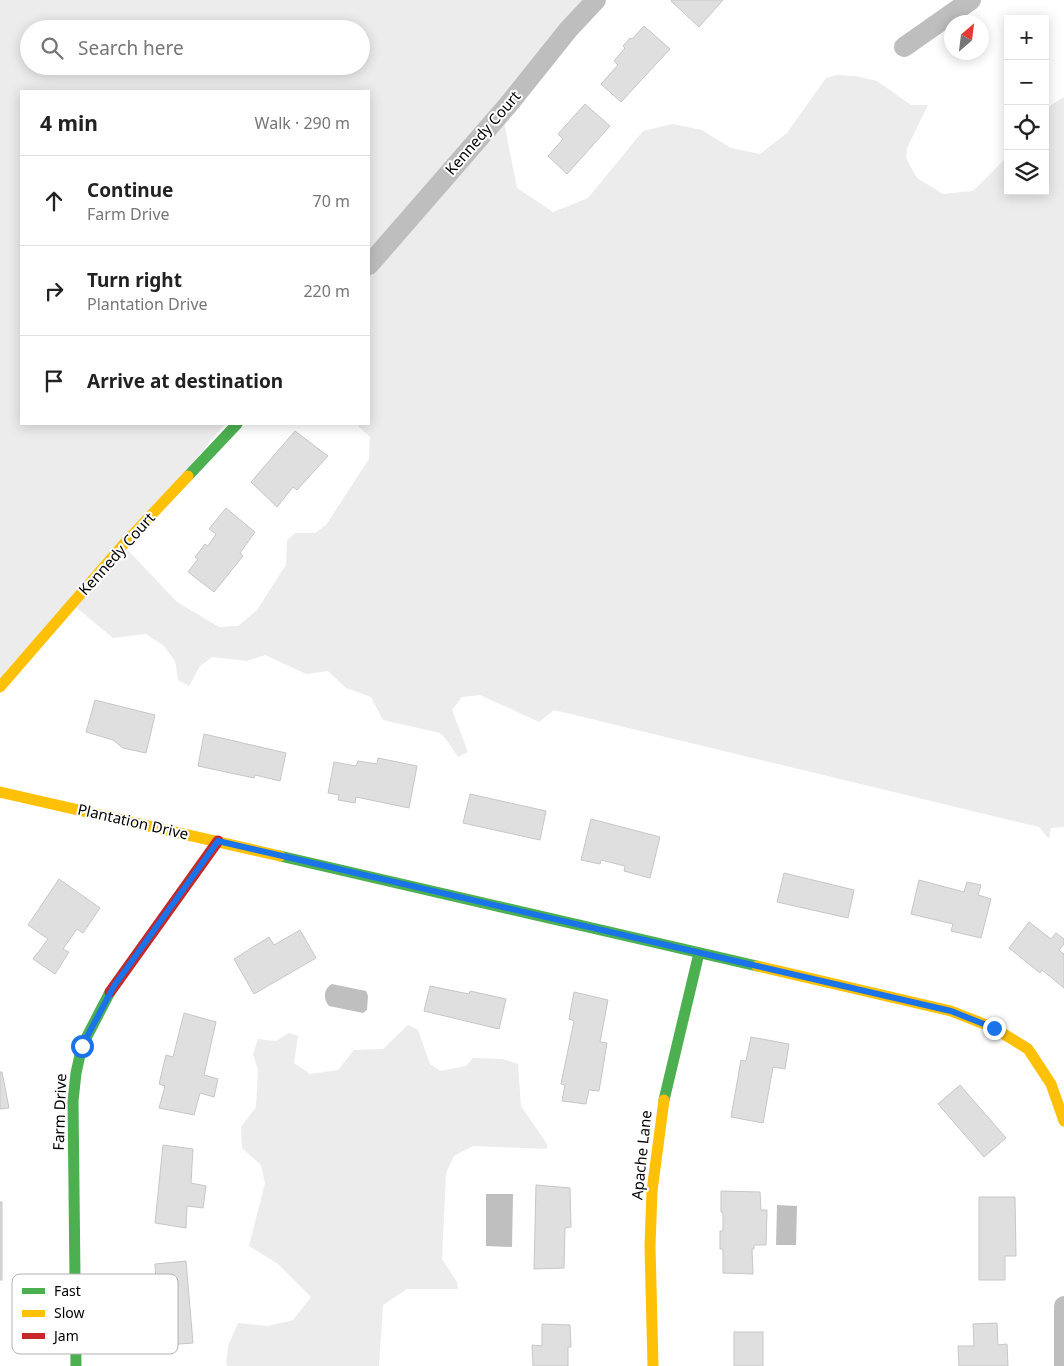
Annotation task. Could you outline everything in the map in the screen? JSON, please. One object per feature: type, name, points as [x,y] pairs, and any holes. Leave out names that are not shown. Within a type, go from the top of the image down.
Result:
[{"type":"street","name":"Kennedy Court","points":[[370,264],[508,105],[568,30],[596,0]]},
{"type":"street","points":[[904,47],[971,0]]},
{"type":"street","name":"Kennedy Court","points":[[0,687],[123,545],[236,425]]},
{"type":"street","name":"Plantation Drive","points":[[0,792],[951,1011],[994,1028],[1028,1049],[1051,1084],[1064,1121]]},
{"type":"street","name":"Farm Drive","points":[[75,1274],[73,1101],[76,1073],[82,1046],[114,986],[218,841]]},
{"type":"street","name":"Apache Lane","points":[[653,1366],[650,1246],[652,1191],[664,1097],[699,953]]},
{"type":"street","points":[[1064,1306],[1064,1358]]},
{"type":"shaded area","points":[[0,0],[588,0],[503,117],[517,188],[553,212],[588,198],[643,131],[672,124],[702,130],[731,148],[760,154],[787,133],[826,78],[836,75],[855,76],[877,81],[911,105],[928,105],[907,148],[906,158],[917,178],[943,194],[973,191],[1004,160],[1004,195],[1049,195],[1049,106],[1064,97],[1064,827],[1051,828],[1049,839],[1039,827],[554,710],[539,722],[480,695],[462,697],[452,710],[468,752],[458,757],[440,733],[383,720],[371,697],[346,688],[328,671],[306,674],[265,655],[247,661],[212,657],[200,666],[189,686],[178,680],[175,661],[164,646],[146,634],[113,638],[72,604],[0,684]]},
{"type":"shaded area","points":[[332,984],[366,991],[368,996],[367,1010],[363,1013],[329,1006],[325,994]]},
{"type":"shaded area","points":[[408,1025],[418,1030],[430,1064],[440,1071],[466,1066],[473,1058],[503,1059],[518,1064],[521,1106],[547,1144],[547,1149],[473,1146],[454,1156],[446,1173],[442,1259],[457,1282],[458,1289],[407,1289],[383,1305],[379,1366],[228,1366],[226,1364],[228,1346],[238,1323],[268,1326],[293,1320],[311,1297],[278,1264],[249,1246],[265,1183],[261,1165],[242,1148],[241,1127],[256,1107],[258,1070],[253,1054],[258,1039],[276,1041],[289,1033],[298,1036],[294,1063],[310,1074],[338,1070],[354,1050],[383,1049]]},
{"type":"shaded area","points":[[486,1194],[513,1194],[512,1247],[486,1246]]},
{"type":"shaded area","points":[[777,1205],[797,1206],[796,1245],[776,1245]]},
{"type":"building","points":[[672,0],[723,0],[699,27]]},
{"type":"building","points":[[644,26],[670,49],[621,102],[601,84],[618,65],[614,61],[625,48],[623,46]]},
{"type":"building","points":[[585,104],[610,126],[567,174],[548,156],[563,139],[558,134]]},
{"type":"building","points":[[295,431],[328,456],[297,490],[293,487],[277,507],[251,482]]},
{"type":"building","points":[[226,508],[255,532],[240,553],[243,556],[214,592],[188,572],[198,559],[195,557],[205,544],[208,546],[216,534],[209,529]]},
{"type":"building","points":[[95,700],[155,715],[146,753],[123,748],[113,740],[86,732]]},
{"type":"building","points":[[204,734],[286,753],[280,781],[255,775],[254,778],[198,766]]},
{"type":"building","points":[[378,758],[417,766],[409,808],[356,797],[355,803],[338,800],[339,795],[328,793],[334,762],[356,766],[358,761],[377,764]]},
{"type":"building","points":[[470,794],[546,811],[540,840],[463,823]]},
{"type":"building","points":[[591,819],[660,837],[650,878],[624,871],[625,866],[601,860],[600,864],[581,860]]},
{"type":"building","points":[[784,873],[854,890],[848,918],[777,902]]},
{"type":"building","points":[[59,879],[100,908],[83,933],[77,929],[63,949],[69,952],[55,974],[33,959],[48,939],[28,925]]},
{"type":"building","points":[[919,880],[964,892],[967,882],[981,885],[978,895],[991,899],[981,938],[951,931],[953,924],[911,914]]},
{"type":"building","points":[[1029,922],[1051,939],[1056,933],[1064,939],[1064,944],[1059,950],[1064,954],[1064,988],[1042,970],[1040,973],[1009,948]]},
{"type":"building","points":[[300,930],[316,958],[254,994],[234,959],[269,937],[274,945]]},
{"type":"building","points":[[430,986],[469,994],[470,991],[506,999],[499,1029],[424,1011]]},
{"type":"building","points":[[574,992],[608,1000],[600,1042],[607,1043],[599,1091],[589,1090],[586,1104],[562,1101],[565,1085],[561,1084],[574,1021],[569,1019]]},
{"type":"building","points":[[184,1013],[216,1022],[204,1075],[218,1079],[214,1097],[200,1093],[194,1115],[159,1108],[165,1086],[159,1084],[166,1055],[173,1057]]},
{"type":"building","points":[[751,1037],[789,1044],[785,1069],[773,1067],[763,1123],[731,1117],[741,1060],[746,1061]]},
{"type":"building","points":[[0,1072],[2,1072],[9,1108],[0,1109]]},
{"type":"building","points":[[960,1085],[1006,1138],[984,1157],[938,1104]]},
{"type":"building","points":[[163,1145],[193,1149],[191,1183],[206,1186],[203,1208],[187,1206],[186,1228],[155,1223]]},
{"type":"building","points":[[536,1185],[570,1188],[571,1227],[565,1228],[564,1268],[534,1269]]},
{"type":"building","points":[[721,1191],[760,1192],[761,1210],[767,1210],[766,1245],[754,1245],[754,1249],[752,1249],[753,1274],[723,1273],[723,1249],[720,1249],[720,1231],[723,1231]]},
{"type":"building","points":[[979,1197],[1015,1197],[1016,1256],[1005,1256],[1005,1280],[979,1280]]},
{"type":"building","points":[[0,1202],[2,1202],[2,1280],[0,1280]]},
{"type":"building","points":[[186,1261],[193,1343],[178,1344],[178,1274],[156,1274],[155,1264]]},
{"type":"building","points":[[997,1323],[998,1345],[1007,1344],[1008,1366],[959,1366],[958,1346],[974,1346],[973,1324]]},
{"type":"building","points":[[542,1324],[570,1325],[571,1347],[568,1347],[568,1366],[533,1366],[532,1345],[542,1346]]},
{"type":"building","points":[[734,1332],[763,1332],[763,1366],[734,1366]]},
{"type":"traffic: fast","points":[[188,476],[236,425]]},
{"type":"traffic: fast","points":[[280,856],[757,966]]},
{"type":"traffic: fast","points":[[664,1100],[699,953]]},
{"type":"traffic: fast","points":[[75,1274],[73,1101],[76,1073],[82,1046],[110,992]]},
{"type":"traffic: fast","points":[[76,1354],[76,1366]]},
{"type":"traffic: slow","points":[[0,687],[123,545],[188,476]]},
{"type":"traffic: slow","points":[[0,792],[280,856]]},
{"type":"traffic: slow","points":[[757,966],[951,1011],[994,1028],[1028,1049],[1051,1084],[1064,1121]]},
{"type":"traffic: slow","points":[[653,1366],[650,1246],[652,1191],[664,1100]]},
{"type":"traffic: jam","points":[[110,992],[218,841]]},
{"type":"route","points":[[82,1046],[114,986],[218,841],[951,1011],[994,1028]]}]
